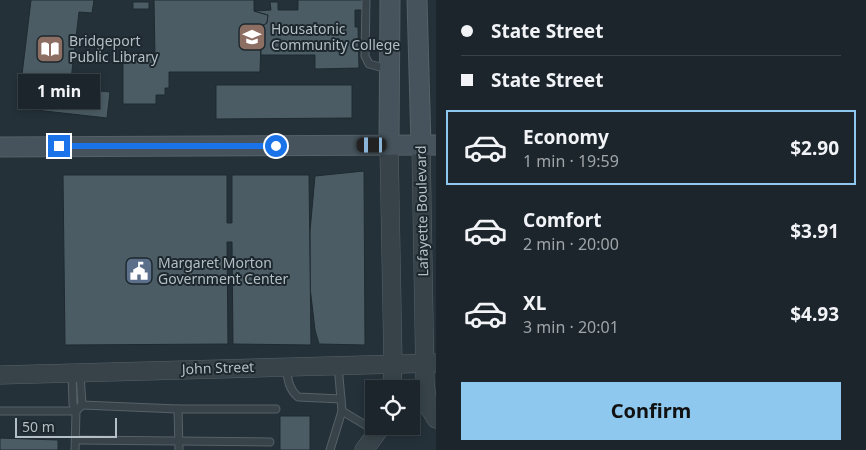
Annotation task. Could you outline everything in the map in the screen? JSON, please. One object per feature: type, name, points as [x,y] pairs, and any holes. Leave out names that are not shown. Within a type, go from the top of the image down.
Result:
[{"type":"main road","points":[[389,145],[390,0]]},
{"type":"main road","name":"Lafayette Boulevard","points":[[417,0],[428,145]]},
{"type":"main road","points":[[0,147],[428,145]]},
{"type":"street","points":[[389,145],[392,380]]},
{"type":"street","name":"Lafayette Boulevard","points":[[428,145],[430,363],[426,395],[428,406],[436,419]]},
{"type":"street","name":"John Street","points":[[0,375],[430,363]]},
{"type":"street","points":[[364,450],[375,435]]},
{"type":"lane","points":[[366,0],[365,56],[370,64],[389,69]]},
{"type":"lane","points":[[330,450],[342,412],[338,365]]},
{"type":"lane","points":[[286,366],[291,391],[298,397],[341,399]]},
{"type":"lane","points":[[76,373],[82,405]]},
{"type":"lane","points":[[75,450],[76,411],[72,404],[76,373]]},
{"type":"lane","points":[[0,411],[76,411],[82,405],[178,409],[276,409]]},
{"type":"lane","points":[[178,409],[179,450]]},
{"type":"lane","points":[[342,412],[365,422]]},
{"type":"lane","points":[[76,440],[270,442]]},
{"type":"building","name":"Bridgeport Public Library","points":[[31,0],[94,0],[92,13],[79,12],[70,88],[110,92],[107,118],[18,108]]},
{"type":"building","points":[[154,0],[254,0],[254,11],[268,15],[267,23],[264,25],[254,25],[255,42],[261,42],[260,72],[169,72],[169,88],[165,88],[165,95],[156,95],[156,104],[123,104],[123,56],[155,56]]},
{"type":"building","points":[[298,0],[363,0],[363,10],[355,10],[355,27],[358,27],[359,68],[315,69],[315,55],[261,55],[261,42],[255,42],[254,25],[264,25],[267,23],[268,15],[254,11],[271,10],[270,2],[278,2],[278,10],[298,10]]},
{"type":"building","points":[[133,2],[149,2],[149,9],[133,9]]},
{"type":"building","points":[[216,85],[352,85],[352,118],[216,119]]},
{"type":"building","points":[[364,171],[365,345],[319,344],[315,330],[310,287],[310,231],[315,176]]},
{"type":"building","name":"Margaret Morton Government Center","points":[[63,175],[227,175],[227,223],[232,223],[232,175],[309,175],[311,345],[233,344],[232,242],[227,242],[228,344],[65,345]]},
{"type":"building","points":[[280,416],[310,416],[310,450],[280,450]]},
{"type":"building","points":[[0,438],[58,440],[58,450],[0,450]]},
{"type":"place","name":"Housatonic Community College","points":[[252,37]]},
{"type":"place","name":"Bridgeport Public Library","points":[[50,49]]},
{"type":"place","name":"Margaret Morton Government Center","points":[[139,271]]},
{"type":"route","points":[[59,146],[276,146]]}]
